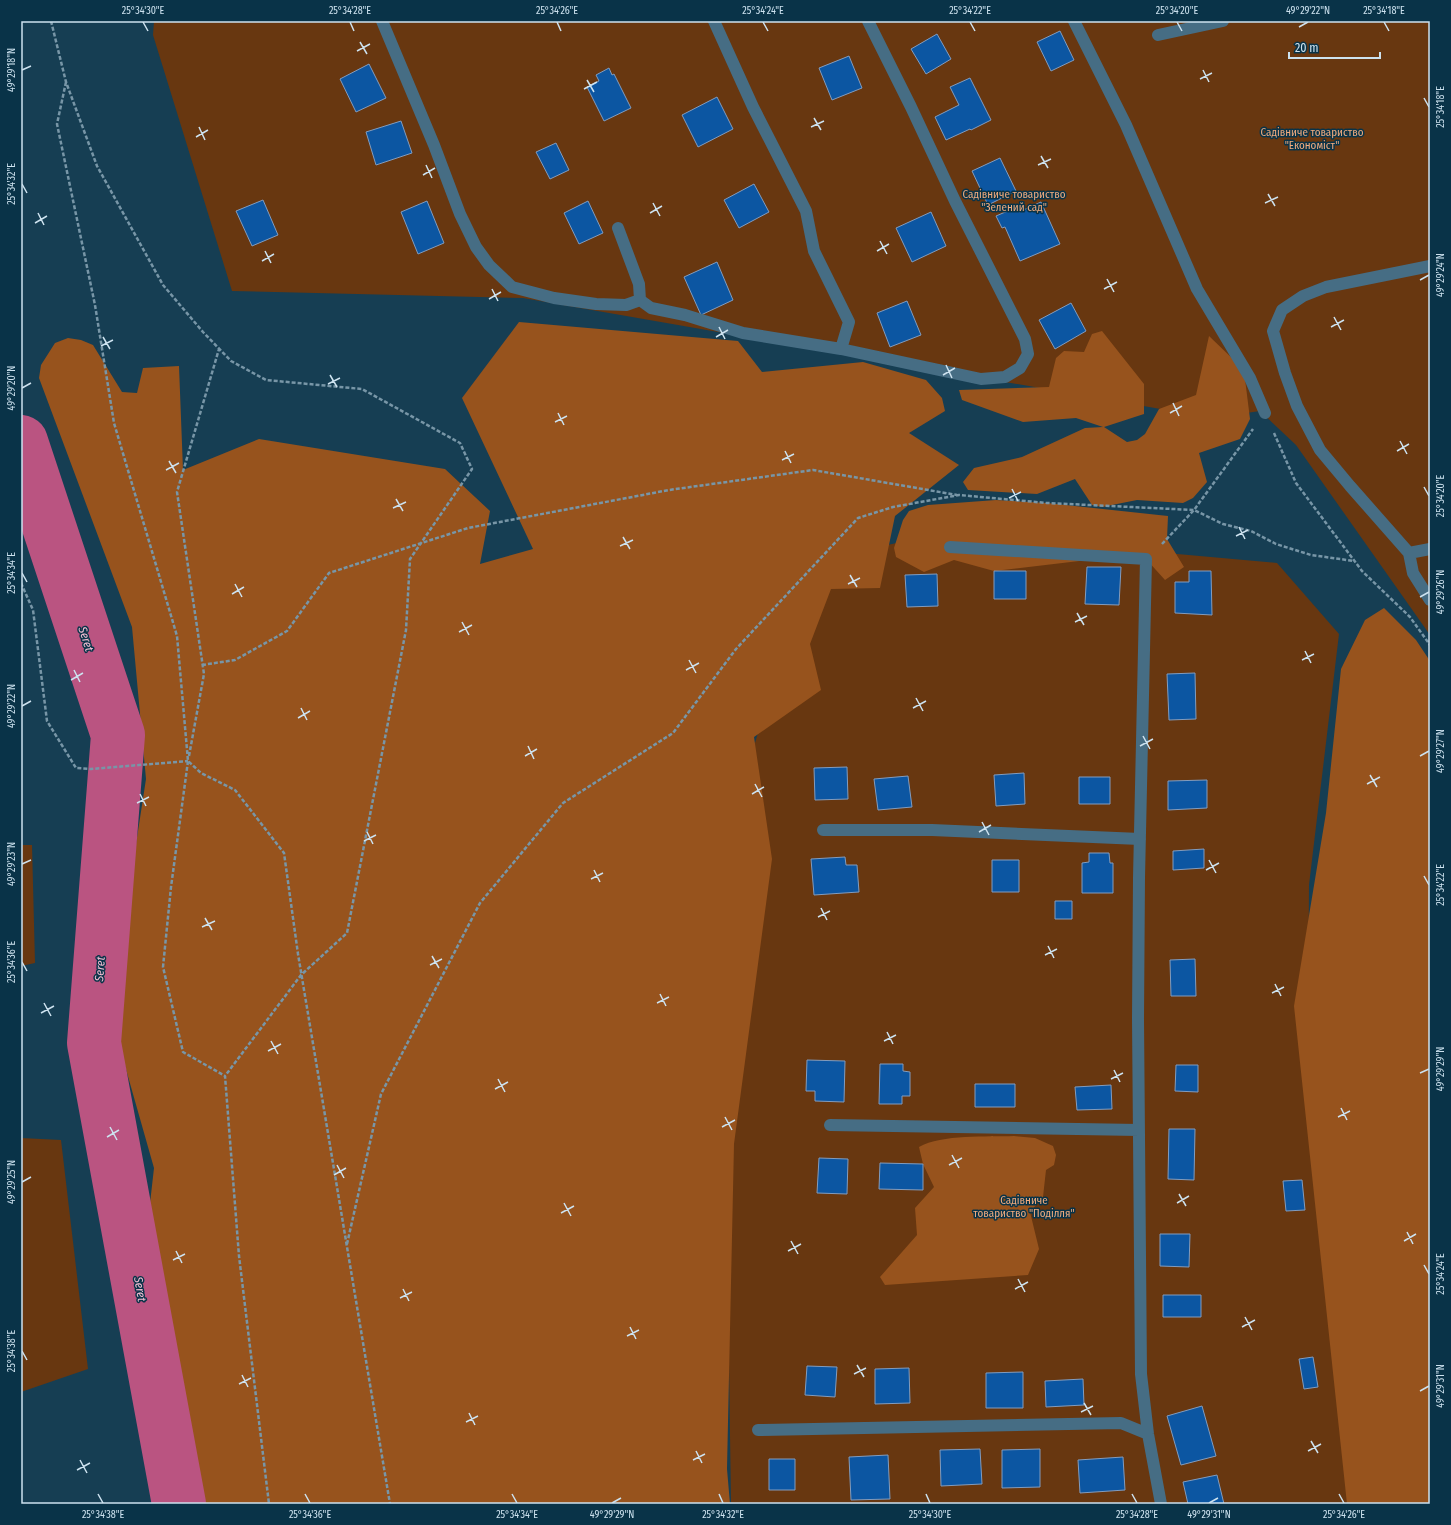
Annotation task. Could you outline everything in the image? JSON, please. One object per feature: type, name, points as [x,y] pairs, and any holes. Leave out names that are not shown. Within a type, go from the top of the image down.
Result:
[{"type":"street","points":[[382,21],[434,145],[460,214],[476,247],[489,265],[512,288],[554,298],[596,304],[626,305],[640,300]]},
{"type":"street","points":[[714,21],[753,107],[806,211],[814,251],[849,322],[840,349]]},
{"type":"street","points":[[640,300],[652,308],[685,315],[743,333],[840,349],[981,379],[1005,377],[1020,368],[1028,354],[1025,339],[955,201],[911,107],[868,21]]},
{"type":"street","points":[[1074,21],[1126,125],[1197,289],[1250,378],[1265,412]]},
{"type":"street","points":[[1158,34],[1223,21]]},
{"type":"street","points":[[618,228],[639,284],[640,300]]},
{"type":"street","points":[[1430,266],[1326,287],[1303,296],[1282,310],[1273,331],[1285,373],[1297,406],[1320,450],[1409,552],[1413,573],[1430,600]]},
{"type":"street","points":[[950,547],[1146,559],[1138,1019],[1141,1374],[1148,1434],[1161,1504]]},
{"type":"street","points":[[1409,552],[1430,549]]},
{"type":"street","points":[[823,830],[932,830],[1140,839]]},
{"type":"street","points":[[830,1125],[1139,1130]]},
{"type":"street","points":[[758,1430],[1121,1423],[1148,1434]]},
{"type":"path","points":[[52,21],[66,82],[97,166],[163,285],[203,332],[231,361],[266,380],[362,389],[460,443],[472,469],[410,559],[406,630],[347,933],[301,975],[225,1076],[234,1172],[239,1256],[251,1339],[270,1504]]},
{"type":"path","points":[[66,82],[58,124],[95,305],[114,423],[177,636],[188,761],[201,773],[235,790],[284,853],[301,975],[390,1504]]},
{"type":"path","points":[[219,348],[177,492],[204,674],[188,761],[171,887],[163,967],[183,1052],[225,1076]]},
{"type":"path","points":[[1146,559],[1194,510],[1265,412]]},
{"type":"path","points":[[1265,412],[1296,483],[1362,571],[1410,617],[1430,645]]},
{"type":"path","points":[[202,665],[235,660],[287,631],[329,573],[468,528],[669,490],[813,470],[959,496],[1047,503],[1194,510],[1223,524],[1251,531],[1276,544],[1311,555],[1354,561]]},
{"type":"path","points":[[347,1246],[381,1094],[480,903],[563,803],[672,733],[736,649],[858,518],[893,507],[959,496]]},
{"type":"path","points":[[21,583],[32,610],[47,721],[76,768],[91,769],[188,761]]},
{"type":"green space","name":"Садівниче товариство \"Зелений сад\"","points":[[154,21],[1430,21],[1430,635],[1296,445],[1260,411],[1212,418],[523,298],[232,291],[153,35]]},
{"type":"green space","points":[[519,322],[738,341],[762,372],[863,362],[926,380],[942,398],[945,411],[909,433],[959,465],[895,516],[880,588],[831,589],[810,644],[821,690],[754,737],[772,859],[734,1144],[727,1469],[730,1504],[201,1504],[143,1265],[154,1168],[110,1013],[146,779],[132,627],[39,378],[41,365],[55,343],[68,338],[81,340],[93,345],[122,392],[137,393],[143,368],[179,366],[183,470],[259,439],[445,469],[490,511],[480,564],[533,549],[462,398]]},
{"type":"green space","points":[[1102,331],[1144,384],[1144,414],[1104,427],[1127,442],[1137,440],[1145,434],[1159,409],[1196,395],[1209,336],[1236,362],[1245,379],[1250,419],[1240,439],[1199,453],[1207,482],[1193,498],[1183,503],[1137,500],[1102,507],[1092,505],[1075,479],[1037,494],[968,490],[963,482],[974,468],[1022,457],[1085,428],[1103,427],[1076,418],[1023,422],[962,400],[959,390],[1049,387],[1056,358],[1064,351],[1084,352],[1092,334]]},
{"type":"green space","points":[[996,500],[1047,503],[1168,516],[1167,539],[1184,567],[1165,580],[1146,559],[1113,557],[994,571],[954,560],[924,572],[896,557],[894,548],[903,520],[909,511],[928,505]]},
{"type":"green space","name":"Садівниче товариство \"Поділля\"","points":[[943,533],[1277,563],[1339,634],[1309,885],[1308,1045],[1368,1504],[731,1504],[726,1158],[741,789],[795,611],[855,552]]},
{"type":"green space","points":[[1384,608],[1416,640],[1430,661],[1430,1504],[1347,1504],[1294,1006],[1326,813],[1341,669],[1365,620]]},
{"type":"green space","points":[[21,845],[32,845],[35,963],[21,966]]},
{"type":"green space","points":[[1014,1136],[1035,1138],[1053,1146],[1056,1155],[1054,1165],[1046,1170],[1043,1197],[1030,1212],[1039,1249],[1028,1275],[885,1285],[880,1277],[917,1235],[915,1208],[934,1187],[923,1164],[919,1147],[940,1140],[952,1138]]},
{"type":"green space","points":[[21,1138],[61,1140],[88,1369],[21,1392]]},
{"type":"building","points":[[1060,31],[1074,60],[1051,71],[1037,42]]},
{"type":"building","points":[[937,34],[951,59],[926,74],[911,49]]},
{"type":"building","points":[[849,56],[862,88],[832,100],[819,68]]},
{"type":"building","points":[[369,64],[386,98],[356,112],[340,79]]},
{"type":"building","points":[[609,68],[612,75],[614,74],[631,108],[604,121],[587,87],[599,81],[596,75]]},
{"type":"building","points":[[970,78],[991,120],[946,140],[935,117],[959,105],[950,87]]},
{"type":"building","points":[[717,97],[733,129],[698,147],[682,115]]},
{"type":"building","points":[[401,121],[412,153],[376,165],[366,132]]},
{"type":"building","points":[[556,143],[569,170],[550,179],[536,152]]},
{"type":"building","points":[[1000,158],[1016,191],[988,205],[972,171]]},
{"type":"building","points":[[754,184],[769,212],[739,228],[724,200]]},
{"type":"building","points":[[263,200],[278,235],[252,246],[236,211]]},
{"type":"building","points":[[427,201],[444,243],[418,254],[401,212]]},
{"type":"building","points":[[588,201],[603,233],[579,244],[564,213]]},
{"type":"building","points":[[1041,202],[1060,244],[1020,261],[1005,227],[1002,228],[996,216],[1017,207],[1019,212]]},
{"type":"building","points":[[931,212],[946,246],[912,262],[896,228]]},
{"type":"building","points":[[717,262],[733,300],[701,315],[684,277]]},
{"type":"building","points":[[907,301],[921,335],[890,347],[877,313]]},
{"type":"building","points":[[1071,303],[1086,331],[1055,349],[1039,320]]},
{"type":"building","points":[[1087,567],[1121,567],[1119,605],[1085,604]]},
{"type":"building","points":[[994,571],[1026,571],[1026,599],[994,599]]},
{"type":"building","points":[[1189,571],[1211,571],[1212,615],[1175,613],[1175,582],[1189,582]]},
{"type":"building","points":[[937,574],[938,606],[907,607],[905,575]]},
{"type":"building","points":[[1195,673],[1196,719],[1169,720],[1167,674]]},
{"type":"building","points":[[847,767],[848,799],[815,800],[814,768]]},
{"type":"building","points":[[1024,773],[1025,804],[996,806],[994,775]]},
{"type":"building","points":[[908,776],[912,807],[878,810],[874,779]]},
{"type":"building","points":[[1079,777],[1110,777],[1110,804],[1079,804]]},
{"type":"building","points":[[1207,780],[1207,808],[1168,810],[1168,781]]},
{"type":"building","points":[[1204,849],[1204,868],[1173,870],[1173,851]]},
{"type":"building","points":[[1089,853],[1109,853],[1110,863],[1113,863],[1113,893],[1082,893],[1082,863],[1089,862]]},
{"type":"building","points":[[845,857],[846,865],[857,865],[859,892],[814,895],[811,859]]},
{"type":"building","points":[[992,860],[1019,860],[1019,892],[992,892]]},
{"type":"building","points":[[1055,901],[1072,901],[1072,919],[1055,919]]},
{"type":"building","points":[[1195,959],[1196,996],[1171,996],[1170,960]]},
{"type":"building","points":[[807,1060],[845,1061],[844,1102],[815,1101],[815,1091],[806,1091]]},
{"type":"building","points":[[880,1064],[903,1064],[903,1071],[910,1072],[910,1096],[902,1096],[902,1104],[879,1104]]},
{"type":"building","points":[[1176,1065],[1198,1065],[1198,1092],[1175,1091]]},
{"type":"building","points":[[975,1084],[1015,1084],[1015,1107],[975,1107]]},
{"type":"building","points":[[1111,1085],[1112,1109],[1077,1110],[1075,1087]]},
{"type":"building","points":[[1169,1129],[1195,1129],[1194,1180],[1168,1179]]},
{"type":"building","points":[[819,1158],[848,1159],[847,1194],[817,1193]]},
{"type":"building","points":[[880,1163],[923,1164],[923,1190],[879,1189]]},
{"type":"building","points":[[1302,1180],[1305,1210],[1286,1211],[1283,1181]]},
{"type":"building","points":[[1160,1234],[1190,1234],[1189,1267],[1160,1266]]},
{"type":"building","points":[[1163,1295],[1201,1295],[1201,1317],[1163,1317]]},
{"type":"building","points":[[1313,1357],[1318,1387],[1304,1389],[1299,1359]]},
{"type":"building","points":[[807,1366],[837,1367],[835,1397],[805,1395]]},
{"type":"building","points":[[909,1368],[910,1403],[875,1404],[875,1369]]},
{"type":"building","points":[[1023,1372],[1023,1408],[986,1408],[986,1373]]},
{"type":"building","points":[[1083,1379],[1084,1405],[1046,1407],[1045,1381]]},
{"type":"building","points":[[1202,1406],[1216,1456],[1181,1465],[1167,1416]]},
{"type":"building","points":[[980,1449],[982,1484],[941,1486],[940,1450]]},
{"type":"building","points":[[1040,1449],[1040,1487],[1002,1488],[1002,1450]]},
{"type":"building","points":[[888,1455],[890,1499],[851,1500],[849,1457]]},
{"type":"building","points":[[1123,1457],[1125,1490],[1080,1493],[1078,1460]]},
{"type":"building","points":[[769,1459],[795,1459],[795,1490],[769,1490]]},
{"type":"building","points":[[1217,1475],[1224,1504],[1188,1504],[1183,1482]]},
{"type":"waterway","name":"Seret","points":[[21,442],[118,735],[94,1043],[179,1504]]},
{"type":"park label","name":"Садівниче товариство \"Економіст\"","points":[[1312,138]]}]
